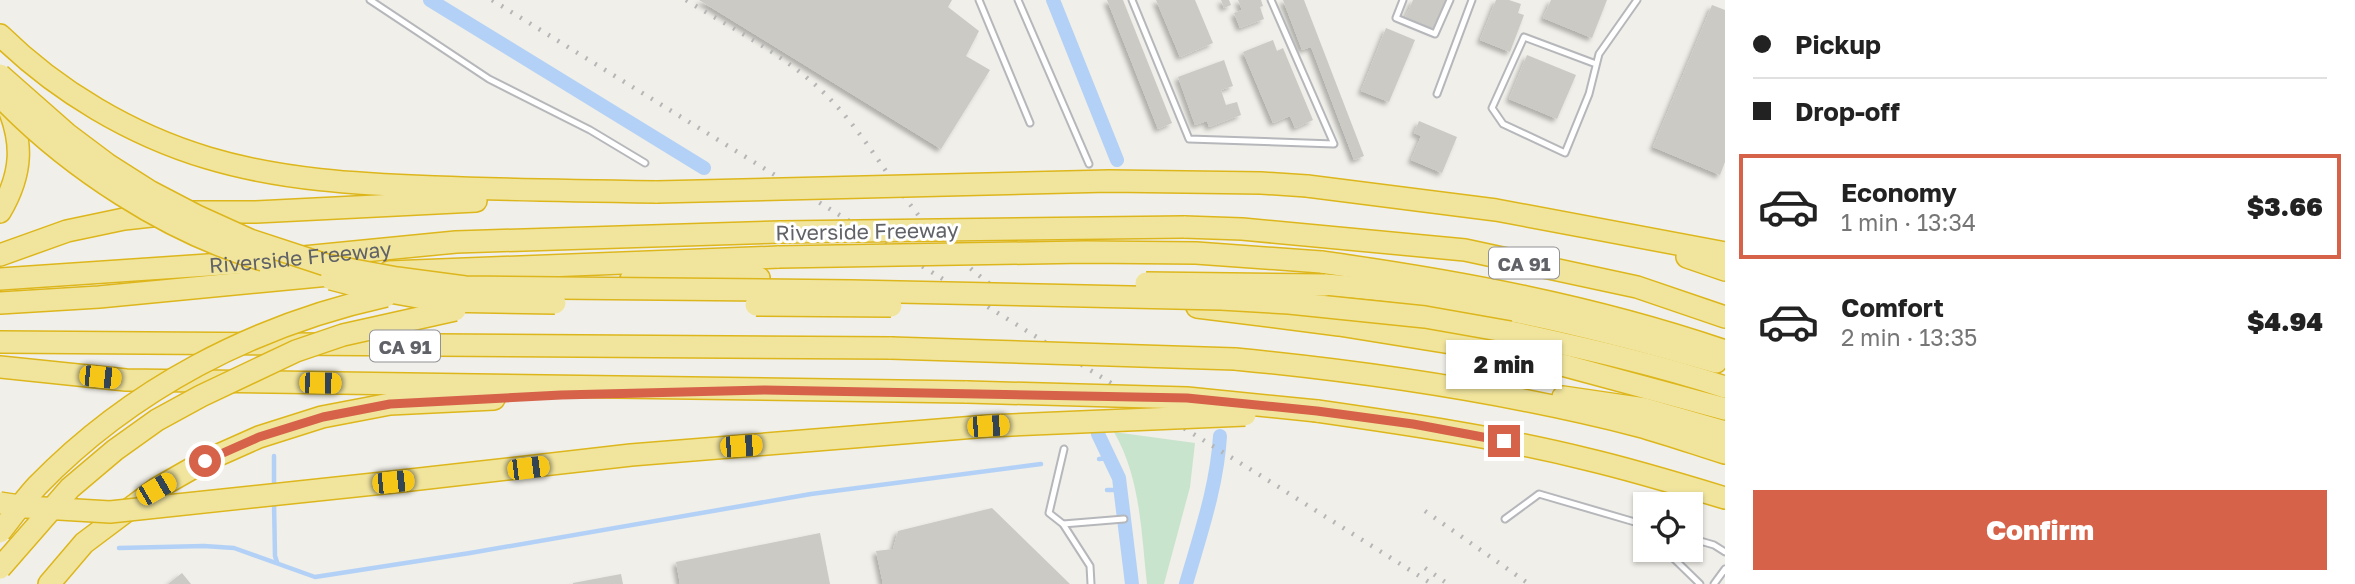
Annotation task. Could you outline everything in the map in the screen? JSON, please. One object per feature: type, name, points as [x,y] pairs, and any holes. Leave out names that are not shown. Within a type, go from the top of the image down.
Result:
[{"type":"highway","points":[[0,35],[26,61],[64,89],[116,120],[207,158],[263,171],[331,181],[463,188],[657,192]]},
{"type":"highway","points":[[0,75],[67,134],[107,164],[151,192],[197,216],[250,240],[316,262],[397,278],[465,287],[852,291],[1221,299],[1289,303],[1425,317],[1725,401]]},
{"type":"highway","points":[[0,94],[27,125],[89,172],[139,205],[181,226],[252,257],[362,287],[416,298],[469,303],[1100,307],[1272,313],[1598,351],[1687,374],[1725,387]]},
{"type":"highway","points":[[0,94],[13,116],[19,151],[14,186],[0,212]]},
{"type":"highway","points":[[0,255],[67,231],[124,219],[188,212],[256,212],[657,192],[1109,181],[1307,186],[1496,210],[1725,253]]},
{"type":"highway","points":[[1560,222],[1725,270]]},
{"type":"highway","name":"Riverside Freeway","points":[[0,279],[252,262],[456,242],[781,232],[1184,227],[1465,250],[1637,288],[1725,317]]},
{"type":"highway","points":[[0,303],[99,297],[335,274],[576,263],[1085,252],[1196,253],[1321,262],[1428,277],[1531,297],[1637,323],[1725,351]]},
{"type":"highway","points":[[0,532],[36,487],[78,447],[113,419],[177,376],[224,351],[340,306],[425,287],[503,279],[1188,307],[1339,325],[1512,353],[1725,408]]},
{"type":"highway","points":[[0,568],[70,488],[114,450],[157,420],[296,351],[343,335],[474,305],[533,299],[760,289],[1325,285],[1379,288],[1466,302],[1581,327],[1725,365]]},
{"type":"highway","name":"CA 91","points":[[0,342],[891,348],[1235,359],[1312,366],[1491,393],[1640,427],[1725,453]]},
{"type":"highway","name":"CA 91","points":[[0,367],[125,380],[765,390]]},
{"type":"highway","points":[[49,584],[84,543],[156,489],[205,461],[259,437],[323,417],[390,404],[561,395],[765,390],[1187,398],[1413,424],[1585,458],[1725,498]]},
{"type":"highway","points":[[1491,393],[1555,395],[1645,409],[1725,432]]},
{"type":"highway","points":[[0,503],[110,512],[631,455],[988,426],[1317,411]]},
{"type":"lane","points":[[370,0],[489,79],[590,130],[645,163]]},
{"type":"lane","points":[[979,0],[1030,123]]},
{"type":"lane","points":[[1018,0],[1089,164]]},
{"type":"lane","points":[[1132,0],[1189,139],[1334,144],[1271,0]]},
{"type":"lane","points":[[1403,0],[1396,18],[1435,34],[1450,0]]},
{"type":"lane","points":[[1437,94],[1472,0]]},
{"type":"lane","points":[[1596,64],[1524,37],[1492,108],[1503,124],[1565,153],[1589,94],[1599,54],[1637,0]]},
{"type":"lane","points":[[1065,449],[1049,513],[1063,524],[1090,566],[1091,584]]},
{"type":"lane","points":[[1505,519],[1539,494],[1633,521]]},
{"type":"lane","points":[[1063,524],[1124,519]]},
{"type":"lane","points":[[1703,542],[1725,552]]},
{"type":"lane","points":[[1677,562],[1700,584]]},
{"type":"lane","points":[[1714,584],[1725,569]]},
{"type":"green space","points":[[1114,432],[1195,443],[1190,487],[1164,584],[1147,584],[1135,487],[1130,468]]},
{"type":"building","points":[[699,0],[952,0],[948,7],[979,31],[966,56],[990,70],[941,149]]},
{"type":"building","points":[[1107,0],[1123,0],[1172,123],[1158,129]]},
{"type":"building","points":[[1156,0],[1195,0],[1213,43],[1180,57]]},
{"type":"building","points":[[1221,0],[1229,0],[1231,5],[1224,8]]},
{"type":"building","points":[[1238,0],[1261,0],[1264,19],[1240,28],[1234,13],[1242,10]]},
{"type":"building","points":[[1283,0],[1304,0],[1364,156],[1354,160],[1311,47],[1302,50]]},
{"type":"building","points":[[1413,0],[1448,0],[1436,31],[1405,18]]},
{"type":"building","points":[[1496,0],[1521,4],[1518,13],[1524,15],[1510,52],[1480,40]]},
{"type":"building","points":[[1551,0],[1607,0],[1592,38],[1543,18]]},
{"type":"building","points":[[1712,5],[1725,10],[1725,162],[1720,175],[1653,147]]},
{"type":"building","points":[[1386,28],[1415,40],[1389,102],[1361,91]]},
{"type":"building","points":[[1273,40],[1277,51],[1283,48],[1313,120],[1295,128],[1290,116],[1273,123],[1243,52]]},
{"type":"building","points":[[1527,55],[1576,75],[1557,119],[1509,99]]},
{"type":"building","points":[[1224,60],[1233,86],[1221,90],[1226,105],[1237,102],[1241,115],[1209,127],[1207,121],[1195,125],[1178,77]]},
{"type":"building","points":[[1419,121],[1457,137],[1442,173],[1411,160],[1421,136],[1414,133]]},
{"type":"building","points":[[992,508],[1070,584],[883,584],[876,551],[893,549],[898,531]]},
{"type":"building","points":[[820,533],[830,584],[680,584],[676,562]]},
{"type":"building","points":[[182,573],[191,584],[168,584]]},
{"type":"building","points":[[621,574],[623,584],[573,584],[573,583]]},
{"type":"waterway","points":[[430,0],[704,168]]},
{"type":"waterway","points":[[1053,0],[1117,160]]},
{"type":"waterway","points":[[1098,434],[1119,478],[1132,584]]},
{"type":"waterway","points":[[1186,584],[1212,492],[1220,436]]},
{"type":"waterway","points":[[274,456],[274,487]]},
{"type":"waterway","points":[[1099,459],[1110,458]]},
{"type":"waterway","points":[[119,548],[234,548],[315,577],[811,494],[1041,464]]},
{"type":"waterway","points":[[1107,490],[1120,490]]},
{"type":"waterway","points":[[274,502],[277,562]]},
{"type":"railway","points":[[492,0],[1432,584]]},
{"type":"railway","points":[[686,0],[760,44],[812,82],[856,129],[933,232],[972,269],[1014,302]]},
{"type":"railway","points":[[1425,511],[1529,584]]},
{"type":"railway","points":[[1425,568],[1448,584]]},
{"type":"route","points":[[205,461],[259,437],[323,417],[390,404],[561,395],[765,390],[1187,398],[1413,424],[1504,441]]}]
